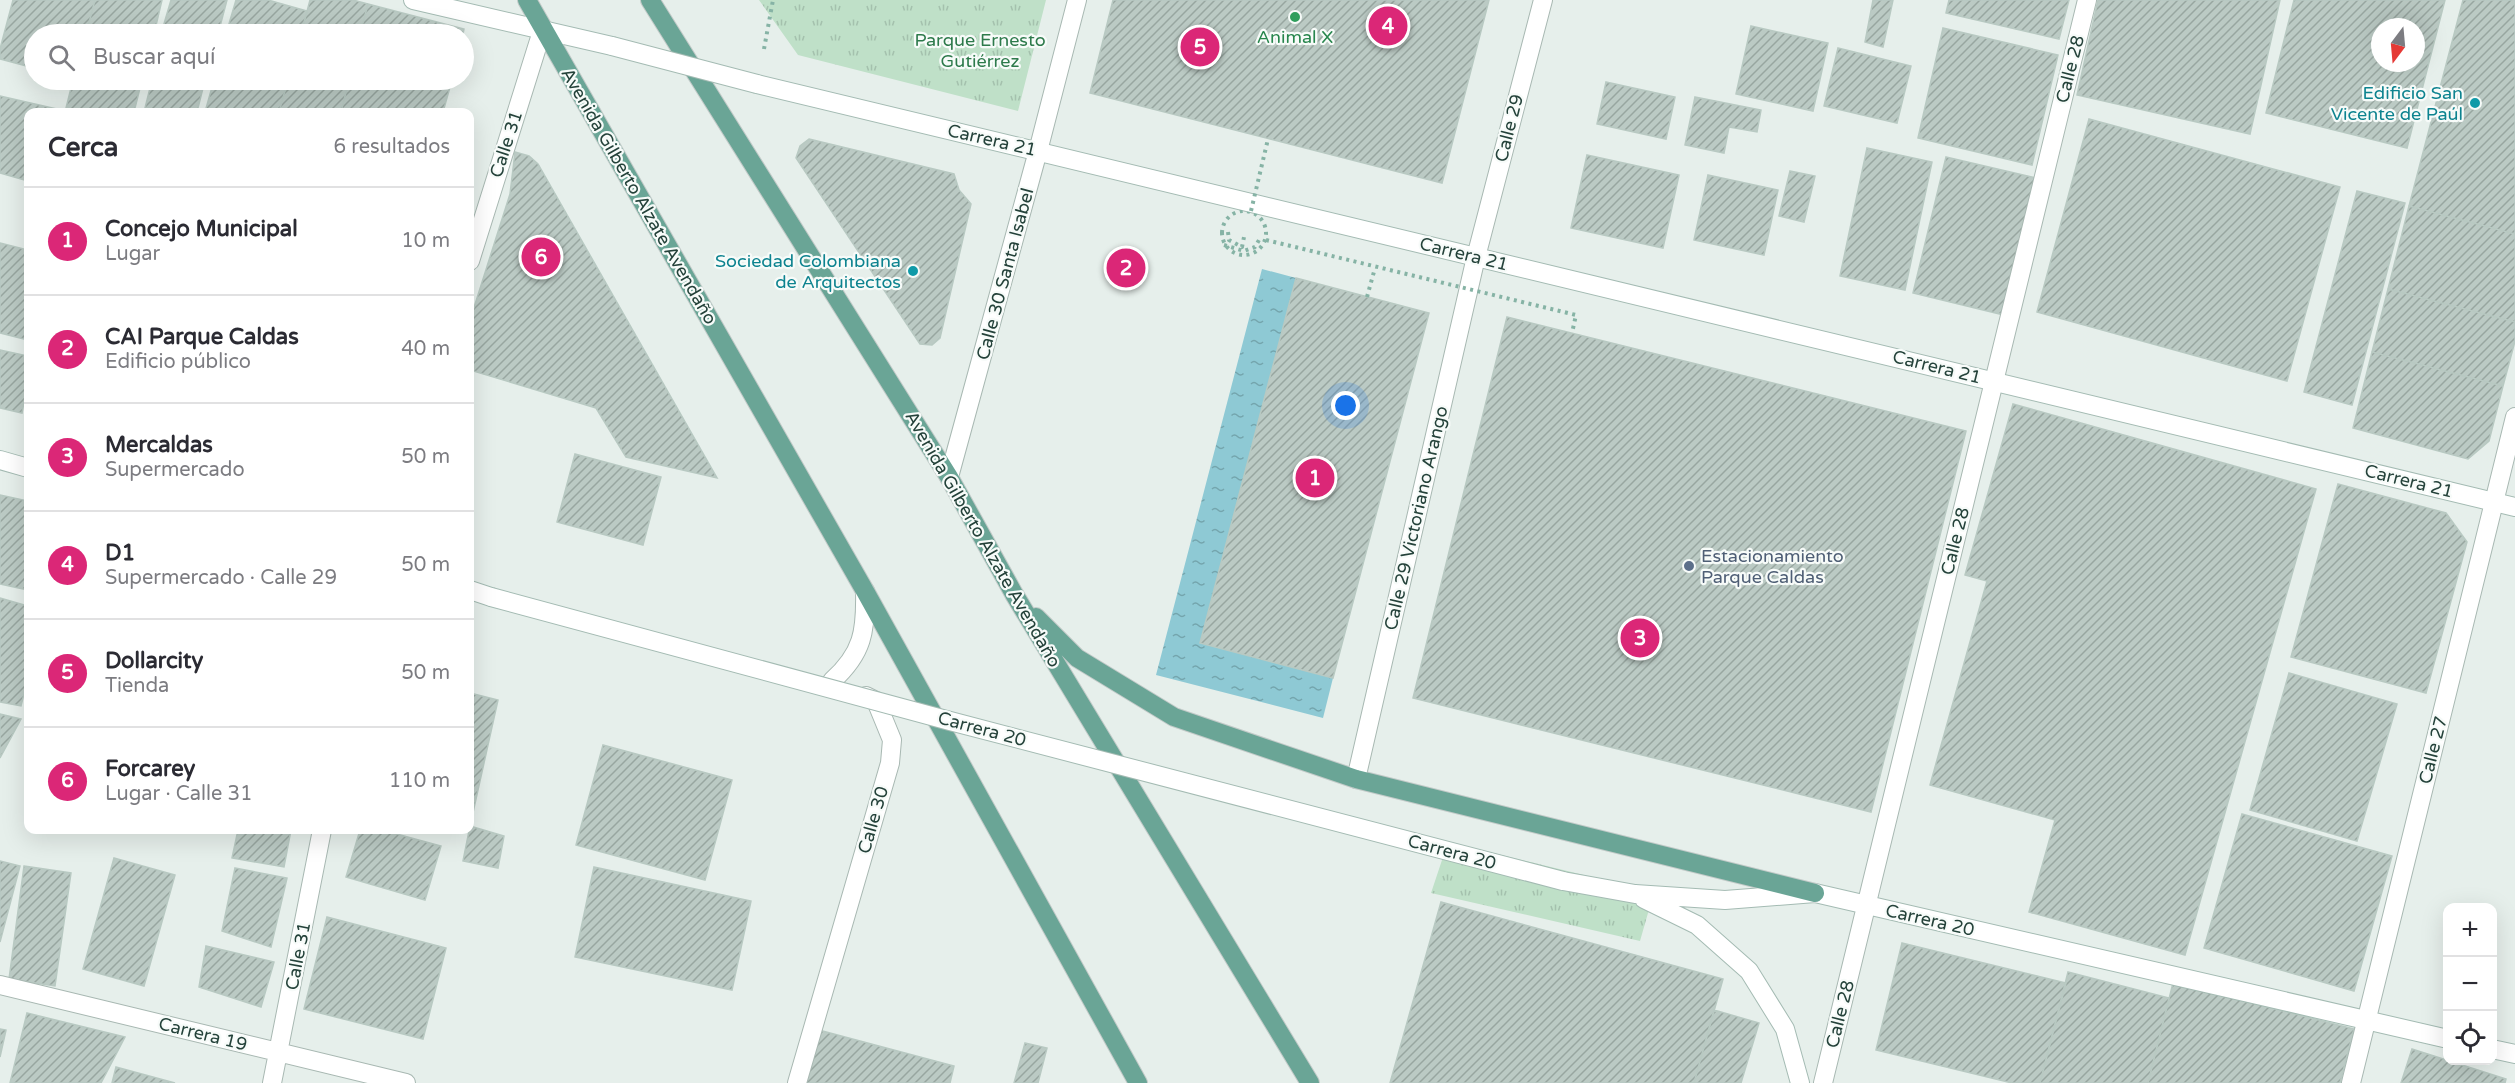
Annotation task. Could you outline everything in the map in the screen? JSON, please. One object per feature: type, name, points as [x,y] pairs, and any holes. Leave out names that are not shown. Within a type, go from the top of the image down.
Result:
[{"type":"main road","name":"Avenida Gilberto Alzate Avendaño","points":[[527,0],[865,591],[1138,1083]]},
{"type":"main road","name":"Avenida Gilberto Alzate Avendaño","points":[[650,0],[949,477],[1014,594],[1310,1083]]},
{"type":"main road","points":[[1014,594],[1077,658],[1174,717],[1356,779],[1815,893]]},
{"type":"street","name":"Carrera 21","points":[[413,0],[543,28],[757,84],[2515,507]]},
{"type":"street","name":"Calle 30 Santa Isabel","points":[[949,477],[1077,0]]},
{"type":"street","name":"Calle 29","points":[[1476,257],[1543,0]]},
{"type":"street","name":"Calle 28","points":[[1823,1083],[2087,0]]},
{"type":"street","name":"Calle 31","points":[[474,248],[543,28]]},
{"type":"street","name":"Calle 29 Victoriano Arango","points":[[1356,779],[1476,257]]},
{"type":"street","name":"Calle 27","points":[[2351,1083],[2515,417]]},
{"type":"street","points":[[0,460],[24,467]]},
{"type":"street","points":[[474,586],[832,681],[851,664],[860,643],[866,618],[865,591]]},
{"type":"street","name":"Carrera 20","points":[[474,591],[950,721],[1563,881],[1635,894],[1725,900],[1815,893],[2443,1038]]},
{"type":"street","name":"Calle 30","points":[[797,1083],[890,763],[892,740],[876,701],[832,681]]},
{"type":"street","name":"Calle 31","points":[[272,1083],[280,1052],[321,834]]},
{"type":"street","points":[[1635,894],[1697,925],[1749,971],[1785,1029],[1800,1083]]},
{"type":"street","name":"Carrera 19","points":[[0,985],[406,1083]]},
{"type":"street","points":[[2497,1050],[2515,1054]]},
{"type":"path","points":[[757,84],[773,0]]},
{"type":"path","points":[[1251,211],[1268,139]]},
{"type":"path","points":[[1266,240],[1576,315],[1572,333]]},
{"type":"path","points":[[1367,297],[1376,267]]},
{"type":"green space","name":"Parque Ernesto Gutiérrez","points":[[759,0],[1046,0],[1018,111],[798,55]]},
{"type":"green space","points":[[1448,842],[1654,892],[1640,941],[1431,893]]},
{"type":"water","points":[[1262,269],[1296,278],[1201,643],[1333,678],[1323,718],[1156,675]]},
{"type":"building","points":[[13,0],[95,0],[89,24],[24,24],[24,65],[0,59],[0,49]]},
{"type":"building","points":[[95,0],[162,0],[156,24],[89,24]]},
{"type":"building","points":[[171,0],[227,0],[221,24],[164,24]]},
{"type":"building","points":[[236,0],[268,0],[307,11],[304,24],[229,24]]},
{"type":"building","points":[[310,0],[353,0],[368,4],[363,24],[304,24]]},
{"type":"building","points":[[1113,0],[1489,0],[1442,183],[1090,93]]},
{"type":"building","points":[[1873,0],[1893,0],[1883,47],[1865,42]]},
{"type":"building","points":[[1949,0],[2069,0],[2059,39],[1946,13]]},
{"type":"building","points":[[2098,0],[2280,0],[2250,134],[2077,95]]},
{"type":"building","points":[[2294,0],[2445,0],[2407,148],[2266,113]]},
{"type":"building","name":"Edificio San Vicente de Paúl","points":[[2463,0],[2515,0],[2515,234],[2409,206]]},
{"type":"building","points":[[368,4],[445,24],[363,24]]},
{"type":"building","points":[[1751,26],[1828,43],[1813,111],[1736,94]]},
{"type":"building","points":[[1943,28],[2058,55],[2032,165],[1918,138]]},
{"type":"building","points":[[1838,48],[1911,66],[1897,123],[1824,106]]},
{"type":"building","points":[[1606,82],[1675,97],[1666,139],[1597,124]]},
{"type":"building","points":[[70,90],[140,90],[135,108],[66,108]]},
{"type":"building","points":[[150,90],[202,90],[198,108],[145,108]]},
{"type":"building","points":[[211,90],[285,90],[280,108],[206,108]]},
{"type":"building","points":[[285,90],[346,90],[342,108],[280,108]]},
{"type":"building","points":[[346,90],[449,90],[444,108],[342,108]]},
{"type":"building","points":[[0,96],[53,108],[24,108],[24,180],[0,173]]},
{"type":"building","points":[[1695,97],[1761,110],[1757,132],[1729,127],[1724,153],[1685,145]]},
{"type":"building","points":[[2089,119],[2340,187],[2287,381],[2037,312]]},
{"type":"building","name":"Sociedad Colombiana de Arquitectos","points":[[809,139],[954,174],[959,190],[971,204],[940,338],[932,345],[920,344],[796,158],[800,146]]},
{"type":"building","points":[[1867,148],[1932,162],[1905,290],[1840,276]]},
{"type":"building","points":[[515,152],[529,156],[538,164],[717,478],[626,457],[596,408],[474,371],[474,307],[510,194]]},
{"type":"building","points":[[1587,155],[1679,175],[1663,248],[1571,228]]},
{"type":"building","points":[[1946,157],[2040,179],[2008,316],[1913,293]]},
{"type":"building","points":[[1790,171],[1815,176],[1804,222],[1779,216]]},
{"type":"building","points":[[1708,175],[1778,190],[1764,255],[1694,240]]},
{"type":"building","points":[[2357,191],[2405,203],[2352,405],[2304,392]]},
{"type":"building","points":[[2409,206],[2515,234],[2515,322],[2388,289]]},
{"type":"building","points":[[0,243],[24,249],[24,339],[0,333]]},
{"type":"building","points":[[1296,278],[1429,313],[1333,678],[1200,643]]},
{"type":"building","points":[[2388,289],[2515,322],[2515,341],[2503,386],[2372,352]]},
{"type":"building","name":"Estacionamiento Parque Caldas","points":[[1507,317],[1966,431],[1871,812],[1413,698]]},
{"type":"building","points":[[0,350],[24,355],[22,413],[0,408]]},
{"type":"building","points":[[2372,352],[2503,386],[2489,441],[2468,459],[2353,428]]},
{"type":"building","points":[[2013,404],[2316,489],[2185,955],[2029,912],[2055,820],[1930,785],[1987,581],[1965,575]]},
{"type":"building","points":[[575,454],[661,477],[643,545],[557,522]]},
{"type":"building","points":[[2338,484],[2446,513],[2467,542],[2426,693],[2291,657]]},
{"type":"building","points":[[0,495],[24,500],[24,589],[0,584]]},
{"type":"building","points":[[0,598],[24,605],[24,694],[21,706],[0,702]]},
{"type":"building","points":[[2289,673],[2397,704],[2357,841],[2250,810]]},
{"type":"building","points":[[474,694],[498,700],[474,808]]},
{"type":"building","points":[[0,714],[21,719],[0,758]]},
{"type":"building","points":[[603,745],[732,780],[705,880],[576,845]]},
{"type":"building","points":[[2242,814],[2392,856],[2354,991],[2204,948]]},
{"type":"building","points":[[474,827],[504,836],[498,868],[463,861],[468,834],[474,834]]},
{"type":"building","points":[[237,834],[290,834],[284,867],[232,858]]},
{"type":"building","points":[[359,834],[397,834],[441,846],[425,900],[346,877]]},
{"type":"building","points":[[114,858],[175,875],[144,986],[83,969]]},
{"type":"building","points":[[0,861],[20,866],[0,942]]},
{"type":"building","points":[[24,866],[71,873],[55,986],[9,979]]},
{"type":"building","points":[[594,867],[751,901],[732,990],[575,957]]},
{"type":"building","points":[[235,868],[287,878],[271,947],[222,931]]},
{"type":"building","points":[[1441,902],[1723,979],[1694,1083],[1390,1083]]},
{"type":"building","points":[[327,917],[446,948],[423,1039],[304,1009]]},
{"type":"building","points":[[1902,943],[2066,983],[2040,1083],[2012,1083],[1876,1050]]},
{"type":"building","points":[[206,946],[274,962],[261,1007],[199,987]]},
{"type":"building","points":[[2068,972],[2169,998],[2148,1083],[2040,1083]]},
{"type":"building","points":[[2173,983],[2354,1029],[2340,1083],[2148,1083]]},
{"type":"building","points":[[1714,1010],[1759,1023],[1741,1083],[1694,1083]]},
{"type":"building","points":[[27,1013],[125,1037],[101,1083],[10,1083]]},
{"type":"building","points":[[0,1029],[6,1030],[0,1057]]},
{"type":"building","points":[[815,1029],[954,1066],[950,1083],[803,1083]]},
{"type":"building","points":[[1025,1043],[1047,1048],[1038,1083],[1014,1083]]},
{"type":"building","points":[[2412,1049],[2443,1059],[2443,1065],[2462,1065],[2506,1079],[2505,1083],[2401,1083]]},
{"type":"building","points":[[116,1067],[175,1083],[112,1083]]},
{"type":"place","name":"Animal X","points":[[1295,17]]},
{"type":"place","name":"D1","points":[[1388,26]]},
{"type":"place","name":"Dollarcity","points":[[1200,47]]},
{"type":"place","name":"Edificio San Vicente de Paúl","points":[[2475,103]]},
{"type":"place","name":"Forcarey","points":[[541,257]]},
{"type":"place","name":"CAI Parque Caldas","points":[[1126,268]]},
{"type":"place","name":"Sociedad Colombiana de Arquitectos","points":[[913,271]]},
{"type":"place","name":"Concejo Municipal","points":[[1315,478]]},
{"type":"place","name":"Estacionamiento Parque Caldas","points":[[1689,566]]},
{"type":"place","name":"Mercaldas","points":[[1640,638]]}]
